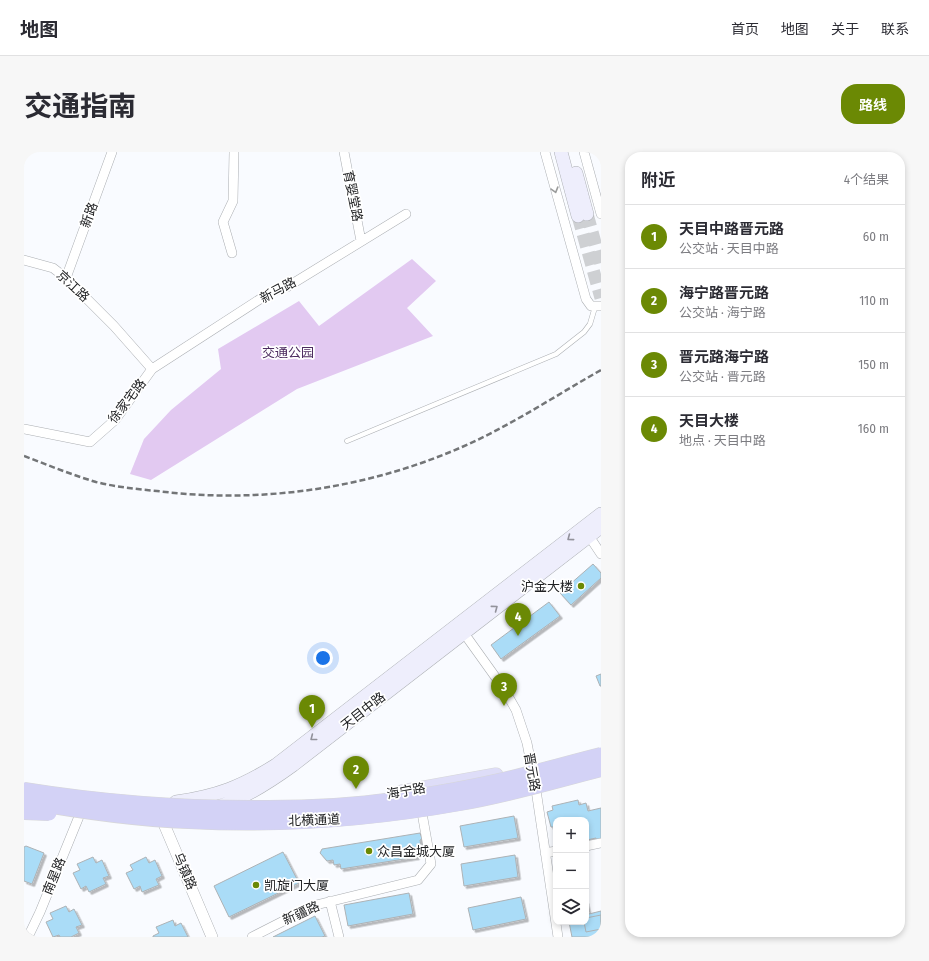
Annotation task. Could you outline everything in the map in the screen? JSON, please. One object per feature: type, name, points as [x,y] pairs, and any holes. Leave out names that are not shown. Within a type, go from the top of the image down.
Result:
[{"type":"highway","name":"北横通道","points":[[24,790],[89,809],[294,808],[340,806],[394,800],[458,790],[517,777],[601,755]]},
{"type":"highway","name":"北横通道","points":[[24,801],[189,822],[341,820],[396,814],[461,803],[520,790],[601,769]]},
{"type":"highway","points":[[24,781],[89,809]]},
{"type":"highway","points":[[24,812],[89,809]]},
{"type":"main road","points":[[561,152],[582,215],[570,152]]},
{"type":"main road","name":"天目中路","points":[[24,804],[89,809],[134,822],[164,824],[229,803],[281,774],[601,514]]},
{"type":"main road","name":"天目中路","points":[[24,786],[159,804],[200,798],[221,793],[241,785],[288,758],[461,628],[601,527]]},
{"type":"main road","name":"海宁路","points":[[159,804],[281,802],[358,798],[532,768],[601,750]]},
{"type":"main road","name":"海宁路","points":[[164,824],[226,826],[325,824],[369,821],[422,814],[519,795],[552,784],[601,772]]},
{"type":"street","name":"新路","points":[[66,278],[112,152]]},
{"type":"street","points":[[232,253],[223,222],[232,201],[234,152]]},
{"type":"street","name":"育婴堂路","points":[[344,152],[361,241]]},
{"type":"street","points":[[545,152],[586,299],[588,303],[598,306]]},
{"type":"street","points":[[585,152],[601,214]]},
{"type":"street","name":"新马路","points":[[152,369],[271,292],[287,287],[406,214]]},
{"type":"street","name":"京江路","points":[[24,260],[53,268],[66,278],[114,326]]},
{"type":"street","name":"徐家宅路","points":[[24,428],[90,442],[115,420],[152,369],[114,326]]},
{"type":"street","points":[[589,536],[601,554]]},
{"type":"street","name":"晋元路","points":[[461,628],[492,671],[511,701],[527,743],[536,790],[558,937]]},
{"type":"street","name":"乌镇路","points":[[159,804],[164,824],[212,937]]},
{"type":"street","name":"南星路","points":[[28,937],[89,809]]},
{"type":"street","name":"新疆路","points":[[252,937],[303,910],[330,901],[418,880],[431,864],[422,814]]},
{"type":"street","points":[[589,845],[601,843]]},
{"type":"street","points":[[545,853],[553,852]]},
{"type":"street","points":[[330,901],[339,937]]},
{"type":"lane","points":[[347,442],[556,354],[584,332],[590,324],[598,306]]},
{"type":"green space","name":"交通公园","points":[[412,259],[436,281],[407,308],[433,336],[297,389],[151,480],[130,474],[144,439],[171,410],[221,369],[218,349],[299,301],[319,326]]},
{"type":"building","name":"沪金大楼","points":[[593,564],[601,573],[601,578],[571,605],[560,593]]},
{"type":"building","points":[[549,602],[560,616],[501,659],[491,645]]},
{"type":"building","points":[[601,674],[601,686],[600,686],[596,676]]},
{"type":"building","points":[[578,800],[579,805],[586,803],[588,811],[601,808],[601,839],[596,841],[596,838],[589,840],[589,817],[553,817],[553,827],[551,827],[547,812],[553,810],[552,806]]},
{"type":"building","points":[[514,816],[518,838],[464,847],[460,826]]},
{"type":"building","name":"众昌金城大厦","points":[[420,833],[422,839],[420,840],[421,847],[416,848],[417,857],[341,869],[340,864],[334,865],[333,860],[327,861],[320,853],[322,849]]},
{"type":"building","points":[[26,846],[44,853],[32,884],[24,881],[24,847]]},
{"type":"building","name":"凯旋门大厦","points":[[283,852],[299,883],[229,917],[214,886]]},
{"type":"building","points":[[515,855],[518,877],[464,886],[461,864]]},
{"type":"building","points":[[93,857],[96,863],[102,860],[109,876],[103,878],[106,884],[89,892],[86,886],[81,889],[73,873],[80,870],[77,864]]},
{"type":"building","points":[[146,857],[149,863],[155,860],[162,876],[156,879],[159,885],[142,892],[140,886],[134,889],[126,873],[133,870],[130,865]]},
{"type":"building","points":[[409,893],[413,914],[348,926],[344,905]]},
{"type":"building","points":[[521,897],[526,919],[473,930],[468,908]]},
{"type":"building","points":[[66,906],[69,912],[74,909],[82,925],[76,927],[79,933],[71,937],[60,937],[59,935],[53,937],[46,922],[53,919],[50,913]]},
{"type":"building","points":[[601,911],[601,937],[572,937],[570,925],[589,925],[589,914]]},
{"type":"building","points":[[601,915],[601,929],[586,932],[585,925],[589,925],[589,917]]},
{"type":"building","points":[[315,916],[325,936],[273,937]]},
{"type":"building","points":[[173,920],[175,926],[181,923],[188,937],[153,937],[159,933],[156,927]]},
{"type":"tunnel","points":[[587,214],[601,264]]},
{"type":"tunnel","points":[[578,216],[601,298]]},
{"type":"railway","points":[[24,456],[96,482],[134,489],[196,495],[235,496],[312,490],[350,483],[388,473],[426,461],[462,447],[515,420],[601,370]]},
{"type":"place","name":"沪金大楼","points":[[581,586]]},
{"type":"place","name":"天目大楼","points":[[518,636]]},
{"type":"place","name":"晋元路海宁路","points":[[504,706]]},
{"type":"place","name":"天目中路晋元路","points":[[312,728]]},
{"type":"place","name":"海宁路晋元路","points":[[356,789]]},
{"type":"place","name":"众昌金城大厦","points":[[369,851]]},
{"type":"place","name":"凯旋门大厦","points":[[256,885]]}]
